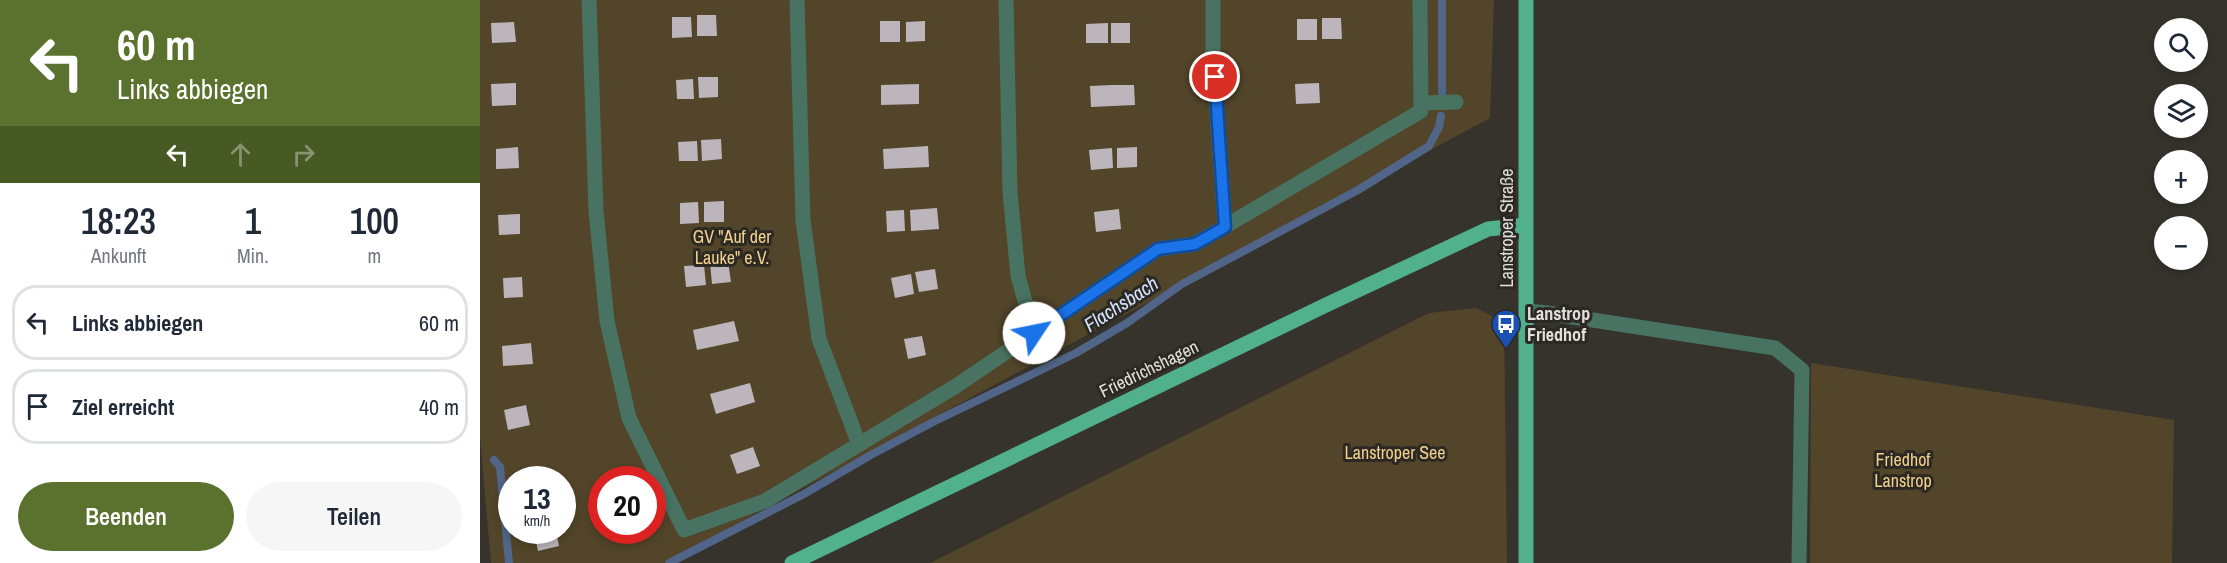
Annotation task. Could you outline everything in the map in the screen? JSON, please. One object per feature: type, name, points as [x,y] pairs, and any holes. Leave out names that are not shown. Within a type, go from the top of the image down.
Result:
[{"type":"main road","name":"Lanstroper Straße","points":[[1526,0],[1526,563]]},
{"type":"main road","name":"Friedrichshagen","points":[[792,563],[1304,315],[1488,229],[1526,225]]},
{"type":"lane","points":[[589,0],[596,211],[607,321],[629,418],[684,530],[765,501],[956,386],[1158,249],[1195,244],[1421,111],[1420,0]]},
{"type":"lane","points":[[797,0],[803,220],[819,339],[859,444]]},
{"type":"lane","points":[[1006,0],[1010,192],[1018,276],[1034,333]]},
{"type":"lane","points":[[1213,0],[1213,56],[1225,227]]},
{"type":"lane","points":[[1421,103],[1456,102]]},
{"type":"lane","points":[[1527,311],[1775,348],[1802,370],[1799,563]]},
{"type":"green space","name":"GV \"Auf der Lauke\" e.V.","points":[[480,0],[1494,0],[1490,118],[664,563],[491,563],[480,437]]},
{"type":"green space","name":"Lanstroper See","points":[[1476,308],[1504,322],[1507,563],[930,563],[1429,313]]},
{"type":"green space","name":"Friedhof Lanstrop","points":[[1811,363],[2174,420],[2172,563],[1810,563]]},
{"type":"building","points":[[697,15],[716,15],[717,36],[697,36]]},
{"type":"building","points":[[672,17],[691,17],[692,37],[672,38]]},
{"type":"building","points":[[1322,18],[1341,18],[1342,39],[1322,39]]},
{"type":"building","points":[[1297,19],[1317,19],[1317,40],[1297,40]]},
{"type":"building","points":[[880,21],[900,21],[900,42],[880,42]]},
{"type":"building","points":[[925,21],[925,41],[906,42],[906,22]]},
{"type":"building","points":[[514,22],[516,42],[492,43],[491,23]]},
{"type":"building","points":[[1108,23],[1108,43],[1086,43],[1086,24]]},
{"type":"building","points":[[1111,23],[1130,23],[1130,43],[1111,43]]},
{"type":"building","points":[[698,77],[718,77],[718,97],[699,98]]},
{"type":"building","points":[[693,79],[694,99],[677,99],[676,80]]},
{"type":"building","points":[[516,83],[516,105],[492,106],[491,84]]},
{"type":"building","points":[[1319,83],[1320,103],[1296,104],[1295,84]]},
{"type":"building","points":[[919,84],[919,104],[881,105],[881,85]]},
{"type":"building","points":[[1134,85],[1135,105],[1091,107],[1090,86]]},
{"type":"building","points":[[721,139],[722,159],[702,161],[701,140]]},
{"type":"building","points":[[697,141],[698,161],[679,161],[678,142]]},
{"type":"building","points":[[928,146],[929,167],[884,169],[883,149]]},
{"type":"building","points":[[518,147],[519,168],[496,169],[496,149]]},
{"type":"building","points":[[1137,147],[1137,167],[1117,168],[1117,148]]},
{"type":"building","points":[[1112,148],[1113,168],[1091,170],[1089,150]]},
{"type":"building","points":[[724,201],[724,222],[704,222],[704,202]]},
{"type":"building","points":[[698,202],[699,223],[680,224],[680,203]]},
{"type":"building","points":[[937,208],[939,229],[911,231],[910,210]]},
{"type":"building","points":[[1119,209],[1121,229],[1096,232],[1094,212]]},
{"type":"building","points":[[904,210],[905,231],[887,232],[886,211]]},
{"type":"building","points":[[520,214],[520,234],[499,235],[498,215]]},
{"type":"building","points":[[728,261],[731,282],[712,284],[710,263]]},
{"type":"building","points":[[704,265],[706,285],[686,287],[684,266]]},
{"type":"building","points":[[935,269],[938,289],[919,292],[915,272]]},
{"type":"building","points":[[911,274],[914,294],[895,298],[891,278]]},
{"type":"building","points":[[522,277],[523,297],[504,298],[503,278]]},
{"type":"building","points":[[734,321],[739,341],[697,350],[693,330]]},
{"type":"building","points":[[922,336],[926,355],[908,359],[904,339]]},
{"type":"building","points":[[531,343],[533,364],[503,366],[502,346]]},
{"type":"building","points":[[750,383],[755,402],[716,414],[710,394]]},
{"type":"building","points":[[526,405],[530,425],[508,430],[504,410]]},
{"type":"building","points":[[753,447],[760,466],[737,474],[730,455]]},
{"type":"building","points":[[537,544],[559,544],[559,546],[538,551]]},
{"type":"waterway","name":"Flachsbach","points":[[1442,0],[1442,93]]},
{"type":"waterway","name":"Flachsbach","points":[[669,563],[804,494],[933,422],[1076,353],[1127,323],[1182,284],[1358,190],[1429,146],[1439,127],[1441,116]]},
{"type":"waterway","name":"Flachsbach","points":[[494,460],[500,467],[509,563]]},
{"type":"place","name":"Lanstrop Friedhof","points":[[1506,350]]},
{"type":"route","points":[[1034,333],[1158,249],[1195,244],[1225,227],[1215,77]]}]
